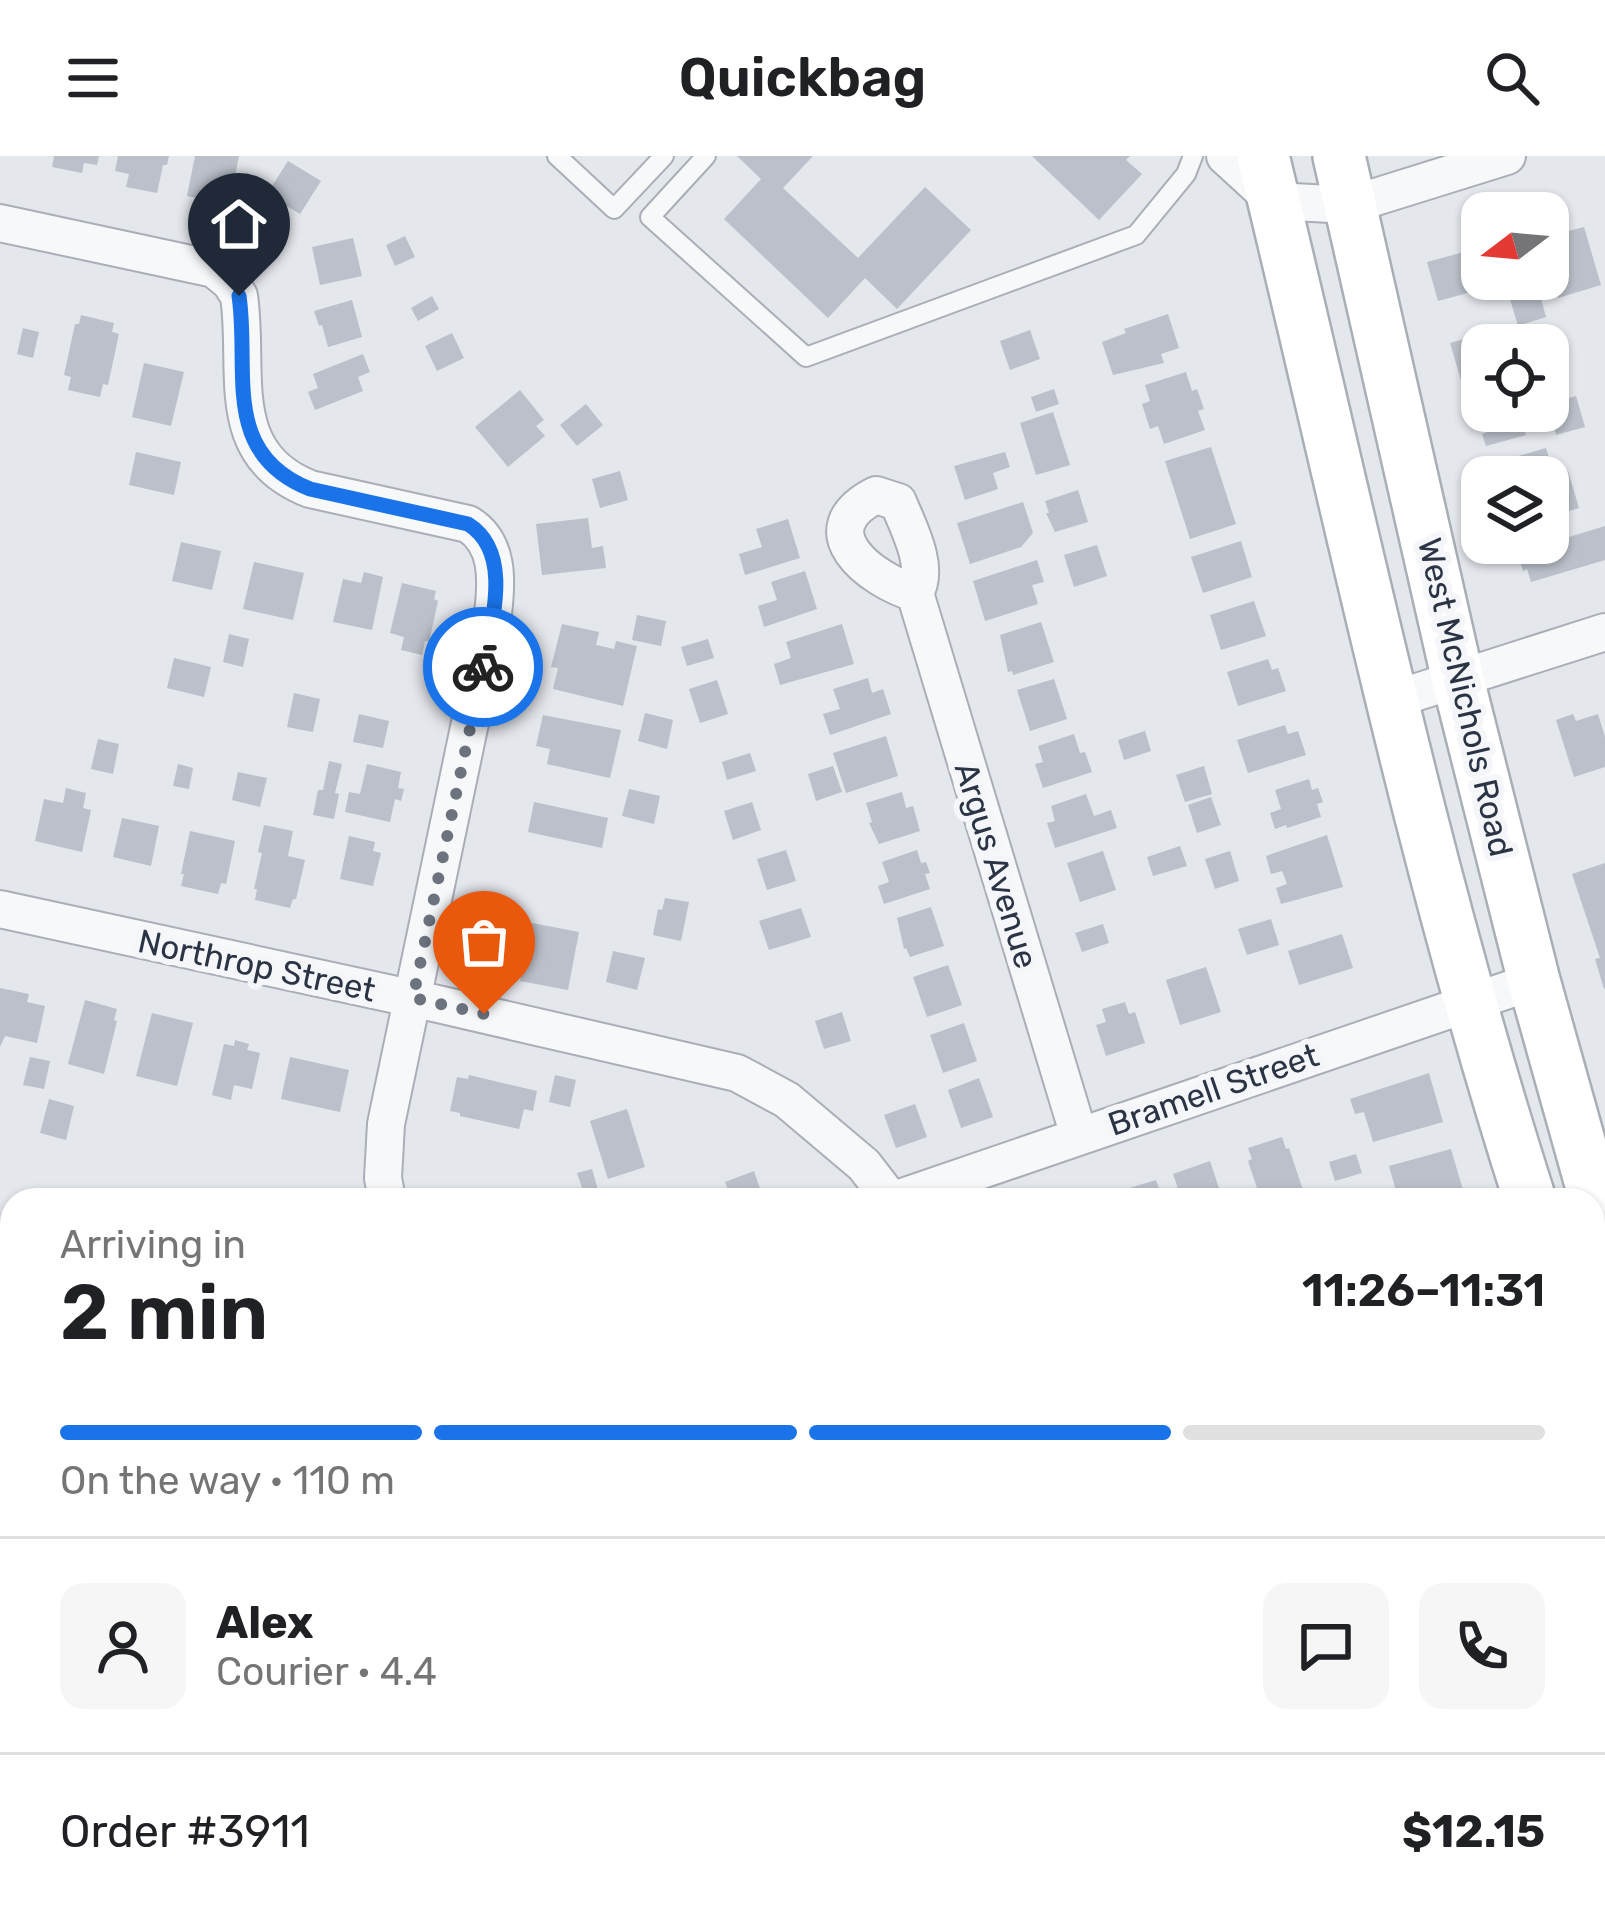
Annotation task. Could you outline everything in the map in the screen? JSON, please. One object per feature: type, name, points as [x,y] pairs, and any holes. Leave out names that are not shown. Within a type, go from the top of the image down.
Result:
[{"type":"main road","points":[[1269,179],[1424,836],[1526,1186]]},
{"type":"main road","name":"West McNichols Road","points":[[1345,180],[1458,680],[1534,982],[1594,1149],[1599,1188]]},
{"type":"street","points":[[1225,156],[1269,179],[1345,180],[1507,156]]},
{"type":"street","points":[[0,224],[214,269],[239,296],[244,416],[255,445],[271,465],[310,489],[468,524],[488,542],[496,585],[493,614],[386,1124],[385,1188]]},
{"type":"street","name":"Argus Avenue","points":[[915,593],[1079,1136]]},
{"type":"street","points":[[1392,700],[1605,632]]},
{"type":"street","name":"Northrop Street","points":[[0,909],[737,1073],[787,1100],[864,1166],[882,1188]]},
{"type":"street","name":"Bramell Street","points":[[927,1188],[1534,982]]},
{"type":"street","points":[[1526,1186],[1594,1149]]},
{"type":"lane","points":[[557,156],[614,209],[664,156]]},
{"type":"lane","points":[[706,156],[650,217],[806,356],[1136,235],[1186,174],[1192,156]]},
{"type":"building","points":[[54,156],[99,156],[97,165],[84,163],[82,173],[52,167]]},
{"type":"building","points":[[118,156],[169,156],[157,193],[126,187],[129,174],[115,171]]},
{"type":"building","points":[[195,156],[239,156],[225,204],[187,196]]},
{"type":"building","points":[[737,156],[813,156],[783,188],[858,258],[925,187],[971,230],[897,309],[865,278],[828,318],[724,219],[761,179]]},
{"type":"building","points":[[1032,156],[1130,156],[1126,160],[1142,174],[1099,220]]},
{"type":"building","points":[[288,161],[321,181],[300,214],[267,194]]},
{"type":"building","points":[[1584,227],[1601,285],[1569,295],[1569,231]]},
{"type":"building","points":[[405,236],[415,257],[395,266],[386,245]]},
{"type":"building","points":[[353,238],[362,276],[320,285],[312,247]]},
{"type":"building","points":[[1461,253],[1461,295],[1438,301],[1427,262]]},
{"type":"building","points":[[432,296],[439,309],[418,321],[411,308]]},
{"type":"building","points":[[352,300],[362,337],[328,347],[314,311]]},
{"type":"building","points":[[1510,300],[1541,300],[1546,317],[1517,324]]},
{"type":"building","points":[[1168,314],[1179,348],[1161,354],[1164,363],[1113,375],[1102,342]]},
{"type":"building","points":[[81,315],[114,323],[112,332],[119,334],[108,385],[103,384],[100,397],[68,390],[71,377],[64,375]]},
{"type":"building","points":[[23,328],[39,332],[33,358],[17,354]]},
{"type":"building","points":[[1030,330],[1040,359],[1010,370],[1000,341]]},
{"type":"building","points":[[452,333],[464,358],[437,371],[425,346]]},
{"type":"building","points":[[1461,340],[1461,380],[1450,343]]},
{"type":"building","points":[[363,354],[370,372],[358,377],[363,391],[315,410],[308,392],[318,388],[313,374]]},
{"type":"building","points":[[144,363],[184,372],[171,426],[132,417]]},
{"type":"building","points":[[1186,372],[1204,409],[1198,411],[1205,430],[1164,444],[1158,426],[1150,429],[1142,404],[1150,401],[1145,385]]},
{"type":"building","points":[[1054,389],[1059,404],[1036,412],[1031,397]]},
{"type":"building","points":[[520,390],[544,420],[536,426],[545,436],[508,467],[475,427]]},
{"type":"building","points":[[1576,396],[1585,427],[1569,431],[1569,398]]},
{"type":"building","points":[[586,404],[603,425],[577,446],[560,425]]},
{"type":"building","points":[[1053,412],[1070,465],[1036,475],[1020,423]]},
{"type":"building","points":[[1482,434],[1526,435],[1486,446]]},
{"type":"building","points":[[1211,447],[1236,524],[1190,539],[1165,461]]},
{"type":"building","points":[[1546,448],[1548,456],[1519,456]]},
{"type":"building","points":[[136,452],[181,462],[174,495],[129,485]]},
{"type":"building","points":[[1005,452],[1010,467],[993,473],[998,489],[965,500],[954,466]]},
{"type":"building","points":[[620,471],[628,500],[600,508],[592,479]]},
{"type":"building","points":[[1569,474],[1579,508],[1569,511]]},
{"type":"building","points":[[1078,490],[1088,522],[1055,532],[1045,501]]},
{"type":"building","points":[[1023,502],[1033,533],[1021,547],[970,564],[957,523]]},
{"type":"building","points":[[588,518],[592,548],[603,546],[606,568],[542,575],[536,524]]},
{"type":"building","points":[[788,519],[800,558],[745,575],[739,554],[762,547],[756,529]]},
{"type":"building","points":[[1605,526],[1605,560],[1531,582],[1521,564],[1569,564],[1569,537]]},
{"type":"building","points":[[1241,541],[1252,577],[1203,593],[1191,557]]},
{"type":"building","points":[[181,542],[221,551],[212,590],[172,581]]},
{"type":"building","points":[[1097,545],[1107,576],[1074,587],[1064,555]]},
{"type":"building","points":[[1037,560],[1044,582],[1032,585],[1038,604],[985,621],[973,581]]},
{"type":"building","points":[[254,562],[304,573],[293,620],[243,609]]},
{"type":"building","points":[[805,571],[817,609],[764,627],[758,606],[777,600],[771,582]]},
{"type":"building","points":[[364,572],[383,577],[372,630],[333,622],[343,579],[361,583]]},
{"type":"building","points":[[402,583],[436,591],[438,601],[422,655],[401,650],[404,637],[390,633]]},
{"type":"building","points":[[1254,601],[1266,636],[1221,650],[1210,615]]},
{"type":"building","points":[[637,615],[666,621],[661,646],[632,640]]},
{"type":"building","points":[[1041,622],[1054,662],[1013,675],[1008,672],[1000,635]]},
{"type":"building","points":[[562,624],[599,632],[596,645],[614,649],[616,641],[637,646],[623,706],[553,689],[558,668],[551,667]]},
{"type":"building","points":[[842,624],[854,664],[780,685],[774,664],[791,658],[786,642]]},
{"type":"building","points":[[229,634],[249,639],[243,667],[223,662]]},
{"type":"building","points":[[708,639],[714,658],[687,666],[681,647]]},
{"type":"building","points":[[174,658],[211,667],[204,697],[167,688]]},
{"type":"building","points":[[1268,659],[1272,670],[1278,668],[1286,691],[1238,706],[1227,672]]},
{"type":"building","points":[[868,678],[872,693],[883,689],[891,714],[830,735],[823,714],[840,709],[833,689]]},
{"type":"building","points":[[1054,679],[1067,719],[1030,731],[1017,690]]},
{"type":"building","points":[[717,680],[728,714],[700,723],[689,689]]},
{"type":"building","points":[[294,693],[320,699],[313,732],[287,727]]},
{"type":"building","points":[[645,713],[673,720],[667,749],[638,741]]},
{"type":"building","points":[[359,714],[389,721],[383,748],[353,742]]},
{"type":"building","points":[[1573,714],[1576,721],[1598,714],[1605,737],[1605,767],[1574,777],[1556,720]]},
{"type":"building","points":[[543,715],[621,730],[610,778],[547,764],[550,749],[536,746]]},
{"type":"building","points":[[1285,725],[1288,734],[1298,731],[1306,755],[1248,773],[1237,740]]},
{"type":"building","points":[[1145,731],[1151,751],[1124,760],[1118,740]]},
{"type":"building","points":[[1074,734],[1092,772],[1043,788],[1035,764],[1043,762],[1038,746]]},
{"type":"building","points":[[886,736],[898,776],[846,793],[833,753]]},
{"type":"building","points":[[98,739],[119,744],[113,774],[91,769]]},
{"type":"building","points":[[750,753],[756,771],[727,780],[722,762]]},
{"type":"building","points":[[329,761],[342,764],[334,819],[313,815]]},
{"type":"building","points":[[178,764],[193,768],[189,789],[173,786]]},
{"type":"building","points":[[367,764],[401,772],[398,788],[404,789],[401,801],[395,799],[390,822],[345,812],[349,792],[360,794]]},
{"type":"building","points":[[833,766],[842,792],[816,801],[808,774]]},
{"type":"building","points":[[1204,766],[1212,794],[1185,802],[1176,775]]},
{"type":"building","points":[[238,772],[267,778],[260,807],[232,800]]},
{"type":"building","points":[[1309,779],[1323,802],[1317,804],[1321,817],[1275,829],[1270,813],[1281,809],[1275,790]]},
{"type":"building","points":[[66,788],[86,793],[83,808],[91,810],[82,852],[35,841],[44,799],[63,803]]},
{"type":"building","points":[[629,789],[660,796],[654,824],[622,816]]},
{"type":"building","points":[[902,792],[906,808],[913,806],[920,831],[879,844],[866,803]]},
{"type":"building","points":[[1086,794],[1094,816],[1111,810],[1117,828],[1055,848],[1047,823],[1055,821],[1051,806]]},
{"type":"building","points":[[1211,797],[1221,825],[1197,833],[1188,805]]},
{"type":"building","points":[[534,802],[608,818],[602,848],[528,832]]},
{"type":"building","points":[[752,802],[761,830],[733,840],[724,811]]},
{"type":"building","points":[[122,818],[159,826],[151,866],[113,857]]},
{"type":"building","points":[[264,825],[293,831],[288,856],[305,860],[290,908],[255,900]]},
{"type":"building","points":[[190,831],[235,841],[226,884],[221,883],[218,894],[181,886]]},
{"type":"building","points":[[1327,835],[1343,887],[1281,904],[1276,888],[1287,884],[1282,871],[1271,874],[1266,856]]},
{"type":"building","points":[[349,836],[375,842],[373,851],[381,853],[373,886],[340,879]]},
{"type":"building","points":[[1180,846],[1187,866],[1153,876],[1147,857]]},
{"type":"building","points":[[786,850],[796,881],[767,890],[757,859]]},
{"type":"building","points":[[917,850],[930,873],[925,874],[930,889],[884,904],[878,886],[889,882],[882,862]]},
{"type":"building","points":[[1103,851],[1116,890],[1080,902],[1067,863]]},
{"type":"building","points":[[1230,851],[1239,881],[1215,889],[1205,859]]},
{"type":"building","points":[[1605,863],[1604,989],[1595,959],[1600,958],[1572,874]]},
{"type":"building","points":[[665,898],[689,902],[681,941],[653,935]]},
{"type":"building","points":[[931,907],[944,946],[910,957],[897,918]]},
{"type":"building","points":[[801,908],[811,937],[769,950],[759,921]]},
{"type":"building","points":[[1271,919],[1279,945],[1247,955],[1238,929]]},
{"type":"building","points":[[532,923],[579,932],[568,990],[520,981]]},
{"type":"building","points":[[1103,924],[1109,943],[1082,952],[1075,933]]},
{"type":"building","points":[[1342,934],[1353,968],[1299,985],[1288,951]]},
{"type":"building","points":[[613,951],[645,958],[637,990],[606,982]]},
{"type":"building","points":[[948,965],[962,1005],[927,1017],[913,977]]},
{"type":"building","points":[[1206,967],[1221,1012],[1180,1025],[1166,980]]},
{"type":"building","points":[[0,988],[29,994],[27,1002],[45,1006],[37,1043],[5,1036],[0,1047]]},
{"type":"building","points":[[85,1000],[117,1009],[104,1074],[68,1064]]},
{"type":"building","points":[[1125,1002],[1129,1014],[1135,1012],[1145,1043],[1106,1056],[1096,1025],[1106,1022],[1102,1009]]},
{"type":"building","points":[[842,1012],[851,1041],[824,1049],[815,1021]]},
{"type":"building","points":[[152,1013],[193,1023],[177,1086],[136,1076]]},
{"type":"building","points":[[964,1023],[977,1061],[943,1073],[930,1035]]},
{"type":"building","points":[[235,1040],[260,1053],[252,1089],[234,1085],[231,1100],[212,1095],[224,1044],[234,1046]]},
{"type":"building","points":[[30,1057],[50,1061],[44,1089],[23,1085]]},
{"type":"building","points":[[290,1057],[349,1070],[340,1112],[281,1099]]},
{"type":"building","points":[[1429,1073],[1443,1122],[1373,1142],[1364,1112],[1355,1114],[1350,1099]]},
{"type":"building","points":[[469,1075],[537,1091],[533,1111],[524,1109],[519,1129],[450,1111],[457,1077],[468,1079]]},
{"type":"building","points":[[555,1075],[576,1080],[570,1107],[549,1102]]},
{"type":"building","points":[[979,1078],[993,1117],[961,1128],[948,1090]]},
{"type":"building","points":[[49,1099],[74,1106],[66,1140],[40,1133]]},
{"type":"building","points":[[915,1104],[927,1137],[896,1148],[884,1115]]},
{"type":"building","points":[[627,1109],[645,1167],[608,1179],[590,1121]]},
{"type":"building","points":[[1282,1137],[1302,1188],[1257,1188],[1248,1148]]},
{"type":"building","points":[[1451,1149],[1462,1188],[1395,1188],[1389,1166]]},
{"type":"building","points":[[1356,1154],[1362,1173],[1335,1181],[1329,1162]]},
{"type":"building","points":[[1210,1161],[1219,1188],[1178,1188],[1173,1174]]},
{"type":"building","points":[[592,1169],[597,1188],[582,1188],[577,1173]]},
{"type":"building","points":[[754,1171],[760,1188],[727,1188],[725,1182]]},
{"type":"building","points":[[1156,1180],[1159,1188],[1129,1188]]},
{"type":"way so far","points":[[483,667],[413,998],[484,1014]]},
{"type":"route","points":[[239,296],[244,416],[255,445],[271,465],[310,489],[468,524],[488,542],[496,585],[483,667]]}]
